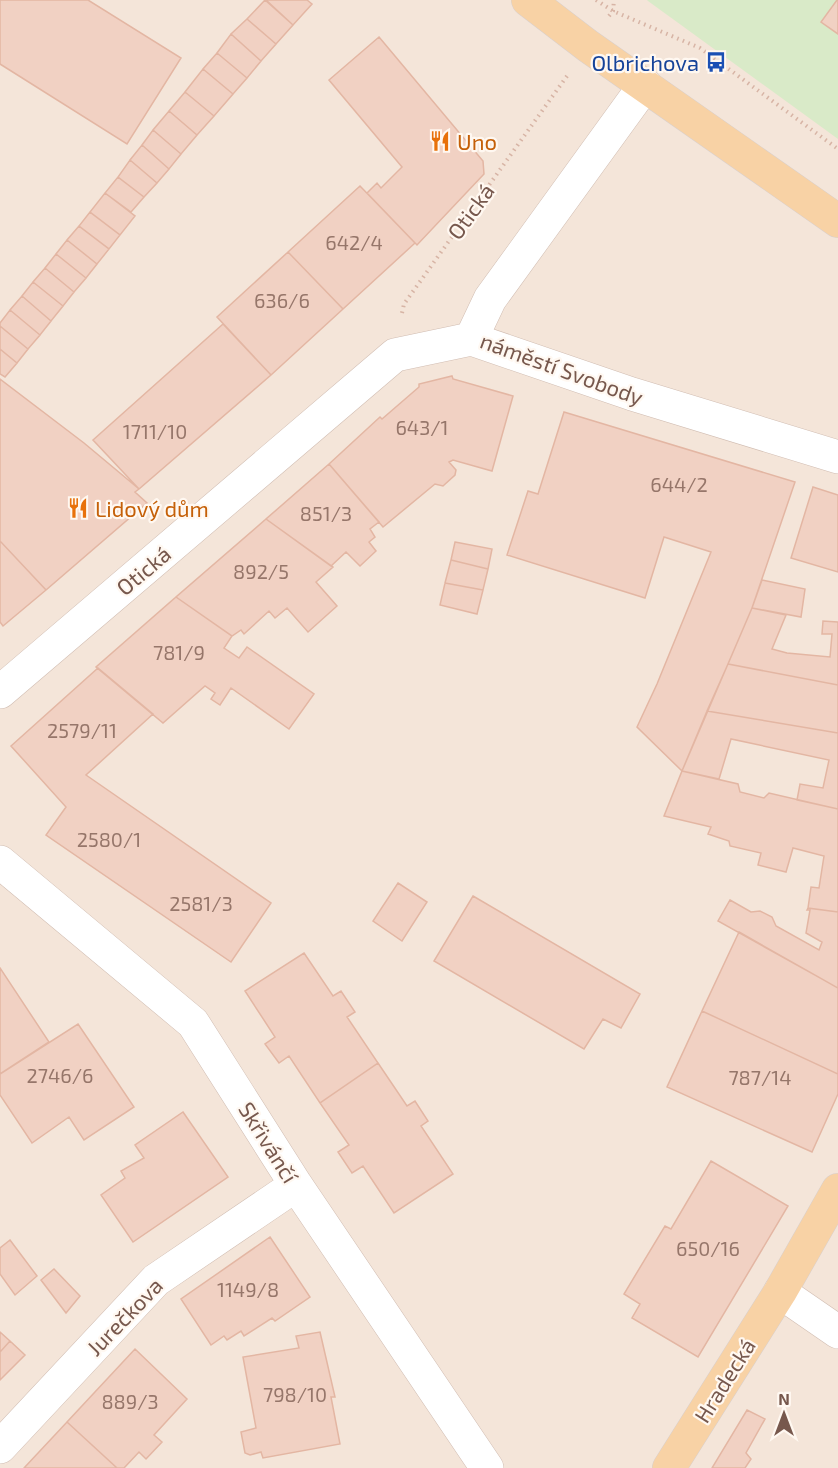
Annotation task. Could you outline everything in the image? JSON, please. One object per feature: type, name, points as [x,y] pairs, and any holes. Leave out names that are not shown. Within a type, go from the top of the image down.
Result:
[{"type":"main road","points":[[528,0],[588,46],[838,221]]},
{"type":"main road","name":"Hradecká","points":[[669,1468],[780,1292],[838,1190]]},
{"type":"street","name":"náměstí Svobody","points":[[645,85],[490,299],[471,339],[623,392],[838,457]]},
{"type":"street","name":"Otická","points":[[0,692],[395,355],[471,339]]},
{"type":"street","name":"Skřivánčí","points":[[0,862],[193,1023],[296,1185],[486,1463],[487,1468]]},
{"type":"street","name":"Jurečkova","points":[[0,1447],[156,1280],[296,1185]]},
{"type":"street","points":[[780,1292],[838,1332]]},
{"type":"path","points":[[596,0],[613,11],[700,48],[838,149]]},
{"type":"path","name":"Otická","points":[[395,355],[404,304],[588,46]]},
{"type":"shaded area","points":[[0,0],[838,0],[838,1468],[0,1468]]},
{"type":"green space","points":[[838,0],[838,139],[648,1]]},
{"type":"building","points":[[0,0],[88,0],[181,58],[127,144],[0,64]]},
{"type":"building","points":[[265,0],[293,25],[276,44],[247,19]]},
{"type":"building","points":[[266,0],[307,0],[312,4],[293,25]]},
{"type":"building","points":[[838,0],[838,34],[821,22]]},
{"type":"building","points":[[247,19],[276,44],[261,61],[231,34]]},
{"type":"building","points":[[231,34],[261,61],[247,78],[217,53]]},
{"type":"building","points":[[379,37],[483,161],[484,174],[417,245],[367,193],[377,183],[381,188],[402,167],[329,80]]},
{"type":"building","points":[[217,53],[247,78],[233,94],[203,69]]},
{"type":"building","points":[[203,69],[233,94],[214,116],[185,92]]},
{"type":"building","points":[[185,92],[214,116],[197,135],[169,111]]},
{"type":"building","points":[[169,111],[197,135],[181,154],[153,130]]},
{"type":"building","points":[[153,130],[181,154],[169,169],[142,145]]},
{"type":"building","points":[[142,145],[169,169],[157,183],[130,160]]},
{"type":"building","points":[[130,160],[157,183],[144,197],[118,177]]},
{"type":"building","points":[[118,177],[144,197],[131,212],[105,193]]},
{"type":"building","points":[[360,186],[415,243],[343,309],[288,252]]},
{"type":"building","points":[[105,193],[135,216],[120,235],[90,212]]},
{"type":"building","points":[[90,212],[120,235],[109,249],[79,226]]},
{"type":"building","points":[[79,226],[109,249],[97,264],[67,240]]},
{"type":"building","points":[[67,240],[97,264],[86,278],[56,254]]},
{"type":"building","points":[[288,252],[343,309],[271,375],[217,317]]},
{"type":"building","points":[[56,254],[86,278],[74,292],[45,268]]},
{"type":"building","points":[[45,268],[74,292],[63,306],[33,282]]},
{"type":"building","points":[[33,282],[63,306],[51,321],[22,296]]},
{"type":"building","points":[[22,296],[51,321],[40,335],[10,310]]},
{"type":"building","points":[[10,310],[40,335],[28,349],[0,326]]},
{"type":"building","points":[[223,324],[271,375],[139,489],[93,440]]},
{"type":"building","points":[[0,326],[28,349],[17,363],[0,349]]},
{"type":"building","points":[[0,349],[17,363],[5,377],[0,374]]},
{"type":"building","points":[[452,376],[453,379],[513,396],[492,471],[453,460],[449,462],[456,470],[455,475],[443,486],[435,484],[383,527],[329,464],[380,417],[382,419],[419,387],[419,384]]},
{"type":"building","points":[[0,379],[84,443],[139,489],[135,492],[147,503],[46,590],[0,541]]},
{"type":"building","points":[[564,412],[795,482],[752,608],[682,771],[637,727],[711,552],[664,537],[645,598],[507,555],[528,491],[538,494]]},
{"type":"building","points":[[329,464],[379,522],[370,529],[375,537],[369,542],[376,551],[360,566],[346,552],[331,566],[266,519]]},
{"type":"building","points":[[813,487],[838,495],[838,572],[791,558]]},
{"type":"building","points":[[266,519],[333,567],[316,582],[337,606],[308,632],[287,608],[275,618],[269,611],[244,634],[241,630],[232,636],[176,597]]},
{"type":"building","points":[[0,541],[46,590],[3,626],[0,622]]},
{"type":"building","points":[[455,542],[492,549],[488,569],[451,560]]},
{"type":"building","points":[[451,560],[488,569],[483,590],[445,583]]},
{"type":"building","points":[[762,580],[805,589],[801,617],[752,608]]},
{"type":"building","points":[[445,583],[483,590],[477,614],[440,605]]},
{"type":"building","points":[[176,597],[232,636],[224,648],[239,658],[247,647],[314,694],[289,729],[231,688],[220,705],[211,699],[215,693],[205,686],[163,723],[96,667]]},
{"type":"building","points":[[752,608],[786,615],[772,649],[787,653],[830,657],[832,634],[822,634],[823,621],[838,622],[838,685],[728,664]]},
{"type":"building","points":[[728,664],[838,685],[838,733],[707,711]]},
{"type":"building","points":[[98,668],[153,714],[86,775],[271,903],[231,962],[46,835],[66,807],[11,746]]},
{"type":"building","points":[[707,711],[838,733],[838,809],[797,800],[800,784],[823,788],[829,760],[731,739],[719,779],[682,771]]},
{"type":"building","points":[[682,771],[738,784],[740,792],[764,798],[769,793],[838,809],[838,912],[808,908],[811,887],[819,888],[824,856],[793,848],[786,872],[758,865],[761,853],[730,846],[729,841],[708,834],[711,827],[664,816]]},
{"type":"building","points":[[398,883],[427,902],[402,941],[373,921]]},
{"type":"building","points":[[473,896],[640,994],[621,1028],[603,1019],[584,1049],[434,961]]},
{"type":"building","points":[[730,900],[751,912],[760,911],[772,917],[776,926],[819,950],[822,942],[806,933],[810,910],[807,910],[808,908],[838,912],[838,988],[718,921]]},
{"type":"building","points":[[739,932],[838,988],[838,1074],[702,1011]]},
{"type":"building","points":[[304,953],[333,996],[341,991],[355,1012],[347,1017],[378,1063],[320,1103],[289,1056],[279,1063],[265,1044],[275,1037],[245,991]]},
{"type":"building","points":[[0,968],[49,1042],[0,1074]]},
{"type":"building","points":[[702,1011],[838,1074],[838,1094],[812,1152],[667,1087]]},
{"type":"building","points":[[78,1024],[134,1107],[84,1140],[69,1117],[32,1143],[0,1095],[0,1074]]},
{"type":"building","points":[[378,1063],[407,1106],[415,1101],[428,1121],[421,1126],[453,1174],[394,1213],[363,1166],[352,1173],[338,1152],[349,1145],[320,1103]]},
{"type":"building","points":[[183,1112],[228,1177],[133,1242],[101,1195],[125,1178],[121,1171],[144,1158],[135,1145]]},
{"type":"building","points":[[711,1161],[788,1206],[698,1357],[632,1318],[640,1304],[624,1294],[665,1226],[671,1229]]},
{"type":"building","points":[[270,1237],[310,1297],[275,1321],[272,1318],[244,1336],[241,1331],[227,1340],[224,1336],[211,1345],[181,1299]]},
{"type":"building","points":[[10,1240],[37,1276],[15,1295],[0,1274],[0,1248]]},
{"type":"building","points":[[54,1269],[80,1296],[66,1313],[41,1280]]},
{"type":"building","points":[[0,1332],[10,1341],[0,1352]]},
{"type":"building","points":[[320,1332],[335,1397],[331,1397],[340,1444],[263,1458],[261,1452],[250,1455],[245,1453],[241,1432],[256,1428],[243,1357],[299,1348],[296,1336]]},
{"type":"building","points":[[10,1341],[25,1355],[0,1380],[0,1352]]},
{"type":"building","points":[[135,1349],[187,1399],[154,1435],[162,1442],[146,1459],[139,1452],[124,1468],[117,1468],[67,1422]]},
{"type":"building","points":[[747,1410],[765,1419],[746,1453],[751,1459],[745,1468],[712,1468]]},
{"type":"building","points":[[67,1422],[117,1468],[24,1468]]},
{"type":"place","name":"Olbrichova","points":[[716,62]]},
{"type":"place","name":"Uno","points":[[440,141]]},
{"type":"place","name":"Lidový dům","points":[[78,508]]}]
